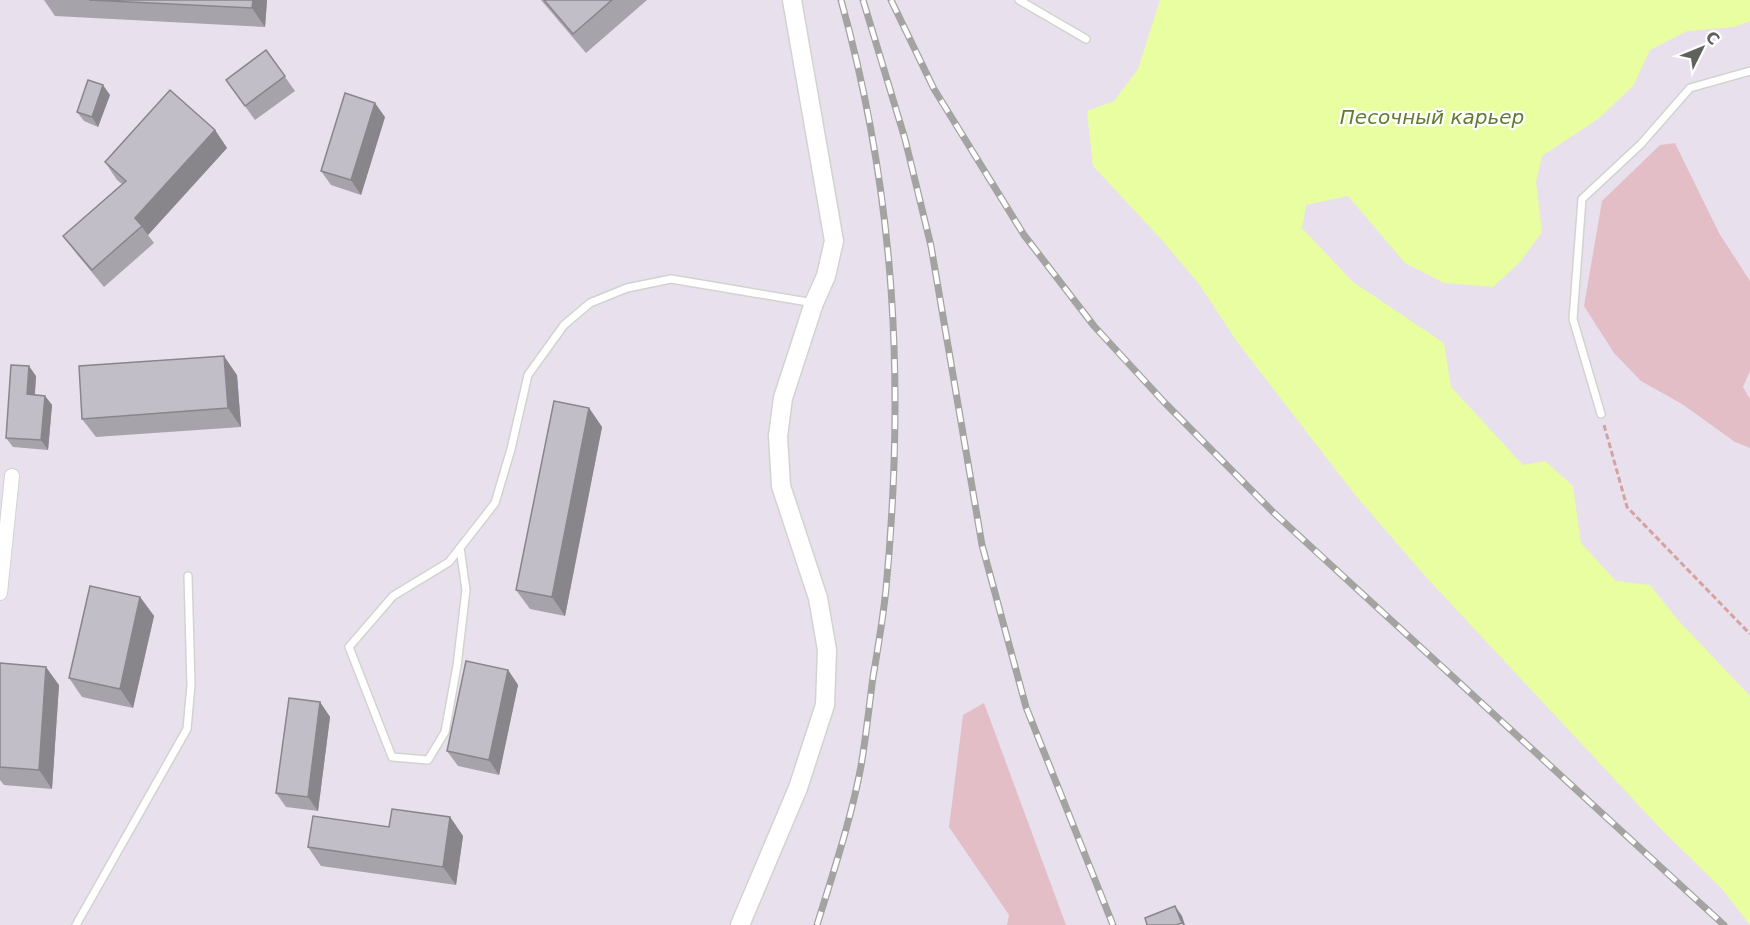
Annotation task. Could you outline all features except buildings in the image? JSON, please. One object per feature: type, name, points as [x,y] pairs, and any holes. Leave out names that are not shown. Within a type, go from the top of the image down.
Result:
[{"type":"street","points":[[740,925],[798,788],[825,705],[827,650],[819,598],[781,486],[778,436],[783,398],[814,303],[826,276],[834,241],[792,0]]},
{"type":"street","points":[[0,593],[12,476]]},
{"type":"lane","points":[[1019,0],[1086,39]]},
{"type":"lane","points":[[1601,414],[1573,319],[1582,199],[1641,144],[1690,88],[1750,71]]},
{"type":"lane","points":[[460,548],[466,591],[457,666],[445,732],[428,760],[392,757],[349,647],[393,596],[449,562],[495,502],[511,449],[528,375],[564,325],[590,303],[627,288],[671,279],[814,303]]},
{"type":"lane","points":[[76,925],[187,729],[191,685],[188,576]]},
{"type":"path","points":[[1601,414],[1627,507],[1750,634]]},
{"type":"shaded area","points":[[1675,143],[1719,233],[1750,281],[1750,371],[1743,387],[1750,399],[1750,448],[1735,442],[1682,404],[1641,381],[1614,353],[1584,306],[1602,201],[1660,145]]},
{"type":"shaded area","points":[[984,703],[1066,925],[1007,925],[1009,915],[949,827],[963,715]]},
{"type":"water","name":"Песочный карьер","points":[[1160,0],[1750,0],[1750,21],[1734,27],[1687,31],[1650,50],[1633,86],[1598,119],[1542,156],[1536,182],[1542,232],[1520,262],[1493,287],[1444,283],[1405,263],[1348,196],[1306,205],[1302,228],[1353,282],[1444,343],[1451,387],[1523,465],[1545,461],[1573,486],[1581,543],[1616,581],[1650,585],[1678,620],[1750,696],[1750,925],[1723,890],[1660,828],[1426,577],[1356,496],[1238,343],[1199,284],[1161,239],[1093,166],[1087,111],[1114,101],[1138,69]]},
{"type":"railway","points":[[817,925],[847,826],[863,755],[886,589],[895,439],[895,365],[884,219],[874,147],[860,74],[841,0]]},
{"type":"railway","points":[[863,0],[905,139],[931,246],[982,545],[1026,707],[1113,925]]},
{"type":"railway","points":[[891,0],[934,89],[1024,235],[1094,326],[1164,402],[1273,512],[1724,925]]}]
